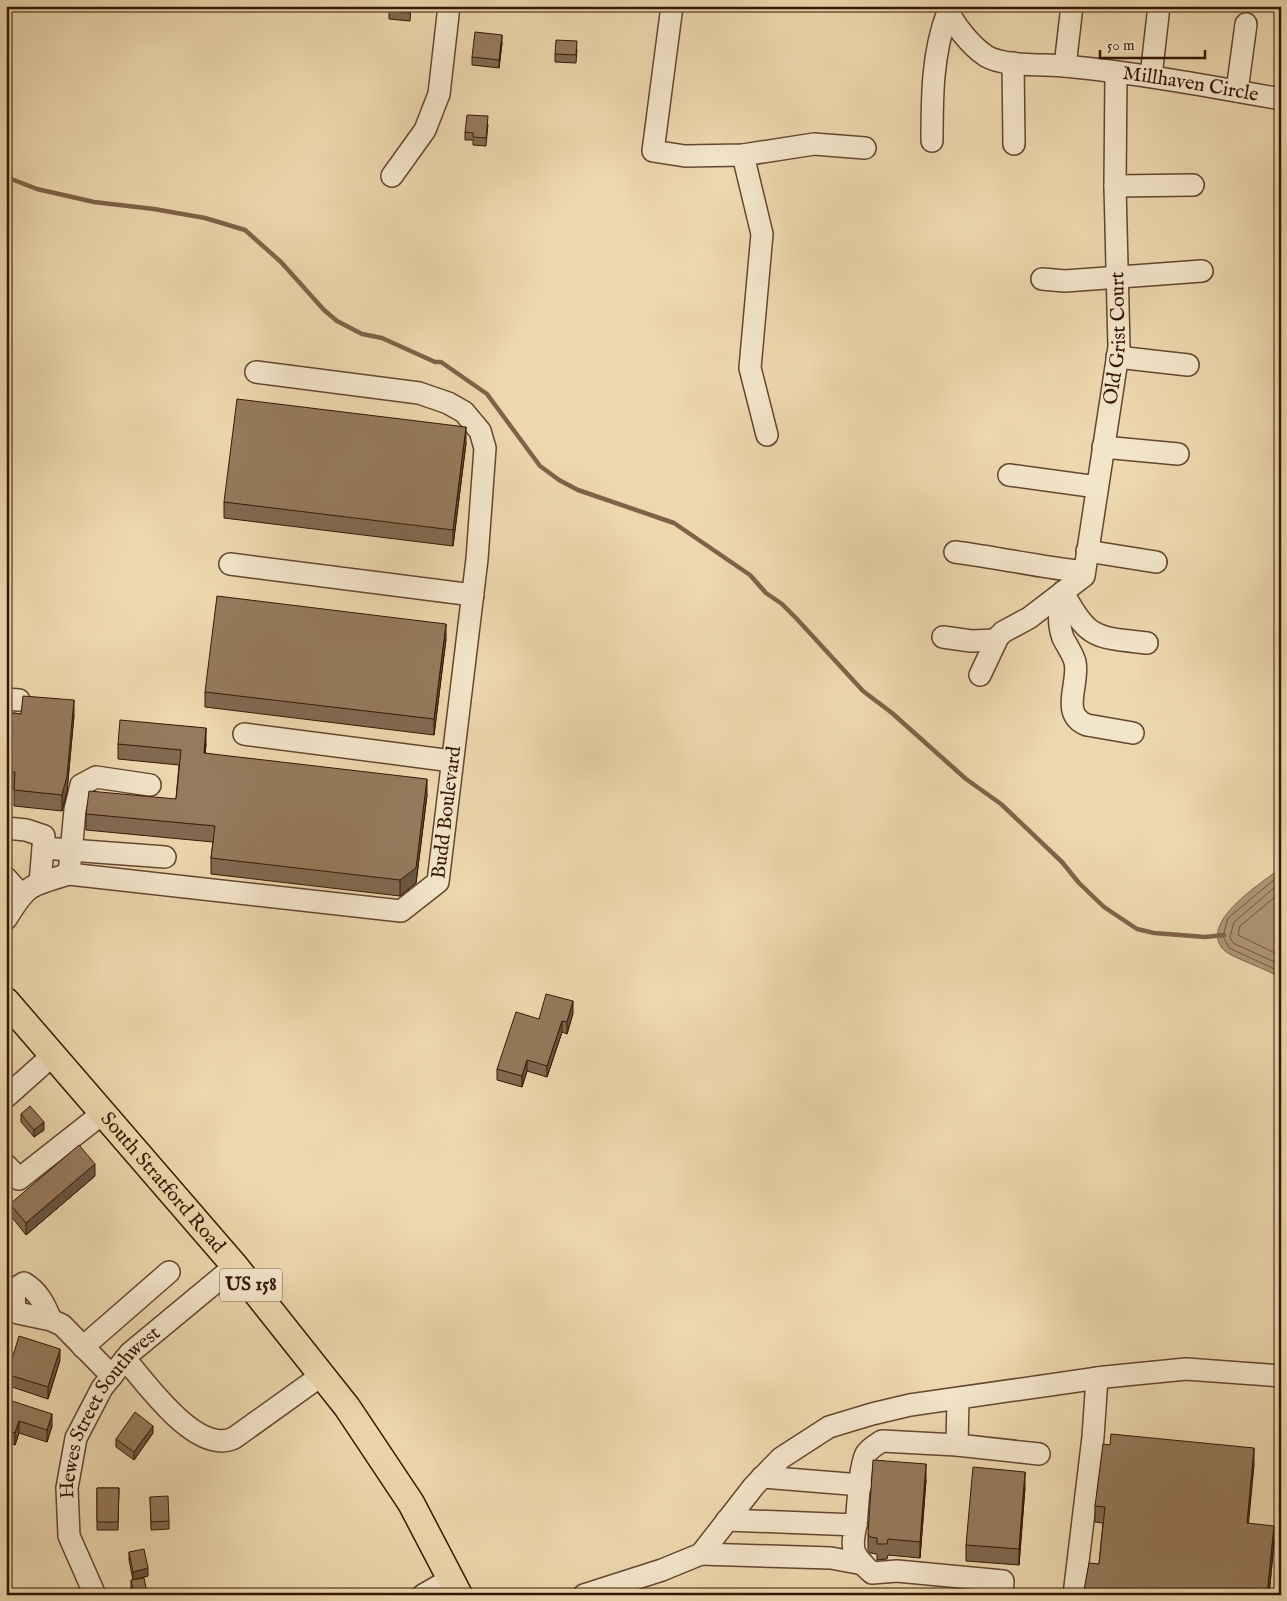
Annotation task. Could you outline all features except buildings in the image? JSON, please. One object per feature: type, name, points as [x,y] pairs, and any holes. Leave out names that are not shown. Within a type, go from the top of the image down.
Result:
[{"type":"main road","name":"South Stratford Road","points":[[6,1001],[235,1266],[347,1407],[411,1503],[455,1587]]},
{"type":"street","points":[[392,176],[425,130],[439,94],[449,6]]},
{"type":"street","points":[[672,6],[653,151],[684,156],[743,155],[814,144],[865,148]]},
{"type":"street","points":[[1065,66],[1072,6]]},
{"type":"street","points":[[1151,76],[1159,6]]},
{"type":"street","points":[[932,141],[932,101],[941,30],[947,9]]},
{"type":"street","name":"Millhaven Circle","points":[[947,9],[967,38],[987,57],[1013,62],[1151,76],[1281,99]]},
{"type":"street","points":[[1237,91],[1246,24]]},
{"type":"street","points":[[1013,62],[1014,144]]},
{"type":"street","name":"Old Grist Court","points":[[1084,572],[1117,357],[1116,73]]},
{"type":"street","points":[[743,155],[762,234],[750,368],[767,435]]},
{"type":"street","points":[[1115,186],[1194,185]]},
{"type":"street","points":[[1042,280],[1065,281],[1202,271]]},
{"type":"street","points":[[1117,357],[1188,365]]},
{"type":"street","name":"Budd Boulevard","points":[[6,919],[21,895],[31,886],[69,874],[401,911],[438,882],[473,595],[484,448],[480,431],[464,412],[448,403],[419,393],[256,372]]},
{"type":"street","points":[[1103,446],[1178,454]]},
{"type":"street","points":[[1009,475],[1097,487]]},
{"type":"street","points":[[1087,551],[1156,562]]},
{"type":"street","points":[[955,552],[1002,558],[1022,564],[1084,572],[1084,576],[1029,618],[1003,632],[996,640],[980,675]]},
{"type":"street","points":[[230,564],[473,595]]},
{"type":"street","points":[[1063,592],[1077,620],[1096,635],[1147,643]]},
{"type":"street","points":[[1063,592],[1059,614],[1060,629],[1075,663],[1071,700],[1073,712],[1087,726],[1133,733]]},
{"type":"street","points":[[943,636],[972,641],[996,640]]},
{"type":"street","points":[[244,734],[452,761]]},
{"type":"street","points":[[69,874],[75,810],[81,785],[96,777],[150,785]]},
{"type":"street","points":[[6,828],[26,830],[44,836],[40,883]]},
{"type":"street","points":[[43,848],[165,857]]},
{"type":"street","points":[[6,878],[21,895]]},
{"type":"street","points":[[6,1097],[53,1056]]},
{"type":"street","points":[[6,1165],[19,1179],[102,1113]]},
{"type":"street","name":"Hewes Street Southwest","points":[[95,1595],[69,1536],[67,1488],[76,1438],[102,1388],[125,1359],[235,1266]]},
{"type":"street","points":[[83,1347],[169,1272]]},
{"type":"street","points":[[52,1320],[62,1325],[112,1376]]},
{"type":"street","points":[[125,1359],[184,1425],[217,1442],[226,1442],[234,1438],[322,1375]]},
{"type":"street","points":[[701,1554],[762,1477],[781,1458],[829,1427],[910,1405],[1097,1378],[1186,1369],[1281,1376]]},
{"type":"street","points":[[1074,1595],[1093,1436],[1097,1378]]},
{"type":"street","points":[[957,1445],[958,1399]]},
{"type":"street","points":[[1002,1595],[1003,1580],[897,1571],[872,1573],[863,1564],[853,1552],[852,1542],[866,1454],[873,1446],[882,1442],[957,1445],[1039,1454]]},
{"type":"street","points":[[762,1477],[861,1486]]},
{"type":"street","points":[[727,1520],[856,1525]]},
{"type":"street","points":[[584,1595],[662,1570],[701,1554],[831,1558],[863,1564]]},
{"type":"street","points":[[423,1595],[455,1587]]},
{"type":"water","points":[[1281,868],[1281,978],[1225,951],[1218,940],[1219,929],[1225,917],[1235,905],[1247,893]]},
{"type":"waterway","points":[[6,177],[37,189],[94,202],[154,209],[205,218],[245,230],[281,262],[324,310],[337,321],[362,334],[382,338],[435,362],[441,362],[487,394],[540,466],[559,480],[578,490],[674,523],[750,575],[766,593],[782,604],[796,618],[863,691],[892,713],[966,779],[1001,804],[1062,862],[1079,883],[1104,907],[1137,929],[1154,933],[1205,937],[1224,935]]}]
